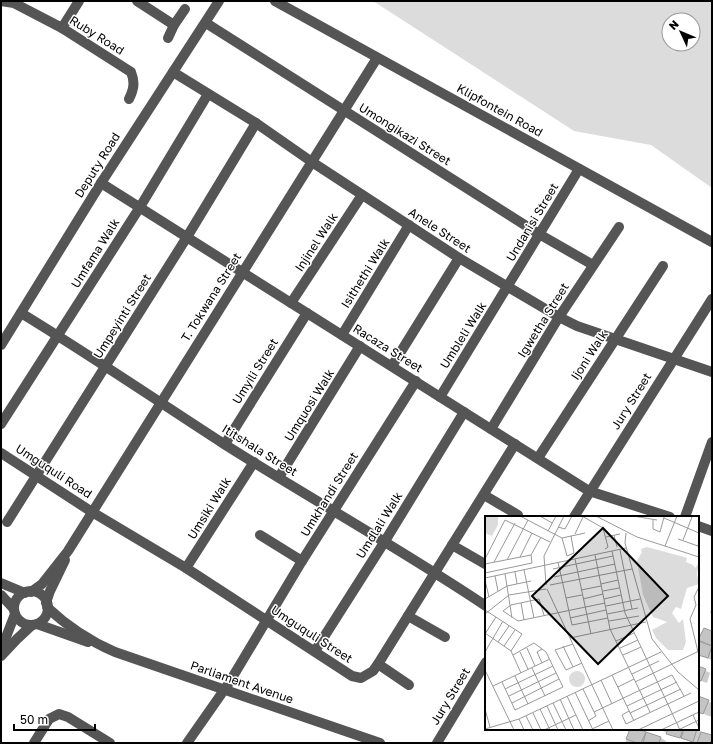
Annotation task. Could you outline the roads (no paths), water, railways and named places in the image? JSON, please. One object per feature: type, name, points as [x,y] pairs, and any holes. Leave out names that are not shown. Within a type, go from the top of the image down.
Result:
[{"type":"street","name":"Ruby Road","points":[[1,1],[14,3],[62,28],[131,72],[134,84],[133,91],[129,99]]},
{"type":"street","points":[[62,28],[79,1]]},
{"type":"street","points":[[137,1],[174,25]]},
{"type":"street","name":"Deputy Road","points":[[1,345],[101,183],[219,1]]},
{"type":"street","name":"Klipfontein Road","points":[[275,1],[712,242]]},
{"type":"street","points":[[168,38],[174,25],[185,9]]},
{"type":"street","name":"Umongikazi Street","points":[[206,23],[539,234],[593,266]]},
{"type":"street","name":"T. Tokwana Street","points":[[28,592],[42,584],[68,551],[377,58]]},
{"type":"street","name":"Anele Street","points":[[173,72],[256,123],[312,162],[459,258],[559,317],[578,326],[712,372]]},
{"type":"street","name":"Umfama Walk","points":[[1,424],[140,207],[208,94]]},
{"type":"street","name":"Umpeyinti Street","points":[[8,522],[187,237],[256,123]]},
{"type":"street","name":"Undanisi Street","points":[[508,288],[579,169]]},
{"type":"street","name":"Racaza Street","points":[[101,183],[589,491],[667,516]]},
{"type":"street","name":"Injinel Walk","points":[[291,302],[362,195]]},
{"type":"street","name":"Isithethi Walk","points":[[342,335],[410,225]]},
{"type":"street","name":"Igwetha Street","points":[[491,429],[559,317],[619,227]]},
{"type":"street","points":[[392,366],[459,258]]},
{"type":"street","name":"Ijoni Walk","points":[[538,458],[663,266]]},
{"type":"street","name":"Umbleli Walk","points":[[440,397],[508,288]]},
{"type":"street","name":"Jury Street","points":[[575,516],[712,299]]},
{"type":"street","name":"Ititshala Street","points":[[21,313],[58,335],[225,444],[435,572],[485,605]]},
{"type":"street","name":"Umyili Street","points":[[225,444],[307,313]]},
{"type":"street","name":"Umquosi Walk","points":[[279,477],[360,346]]},
{"type":"street","name":"Umkhandi Street","points":[[187,743],[223,690],[302,561],[416,381]]},
{"type":"street","name":"Umdlali Walk","points":[[315,651],[385,542],[464,412]]},
{"type":"street","points":[[685,516],[712,442]]},
{"type":"street","name":"Umguquli Street","points":[[92,512],[186,568],[352,676],[361,678],[373,671],[378,664],[515,444]]},
{"type":"street","name":"Umguquli Road","points":[[1,453],[92,512]]},
{"type":"street","name":"Umsiki Walk","points":[[186,568],[254,462]]},
{"type":"street","points":[[484,495],[518,515]]},
{"type":"street","points":[[699,526],[712,531]]},
{"type":"street","points":[[260,535],[302,561]]},
{"type":"street","points":[[452,545],[485,564]]},
{"type":"street","name":"T. Tokwana Street","points":[[47,605],[50,591],[64,563],[68,551]]},
{"type":"street","points":[[1,583],[40,595],[47,605],[47,612],[44,619],[17,639],[1,656]]},
{"type":"street","points":[[1,650],[17,599],[28,592]]},
{"type":"street","points":[[1,595],[21,622],[34,625]]},
{"type":"street","name":"Parliament Avenue","points":[[47,605],[56,616],[95,644]]},
{"type":"street","points":[[408,616],[445,637]]},
{"type":"street","name":"Parliament Avenue","points":[[34,625],[95,644],[223,690],[380,743]]},
{"type":"street","points":[[378,664],[410,686]]},
{"type":"street","name":"Jury Street","points":[[437,743],[485,664]]},
{"type":"street","points":[[34,743],[49,719],[54,715],[59,714],[68,717],[110,743]]}]
